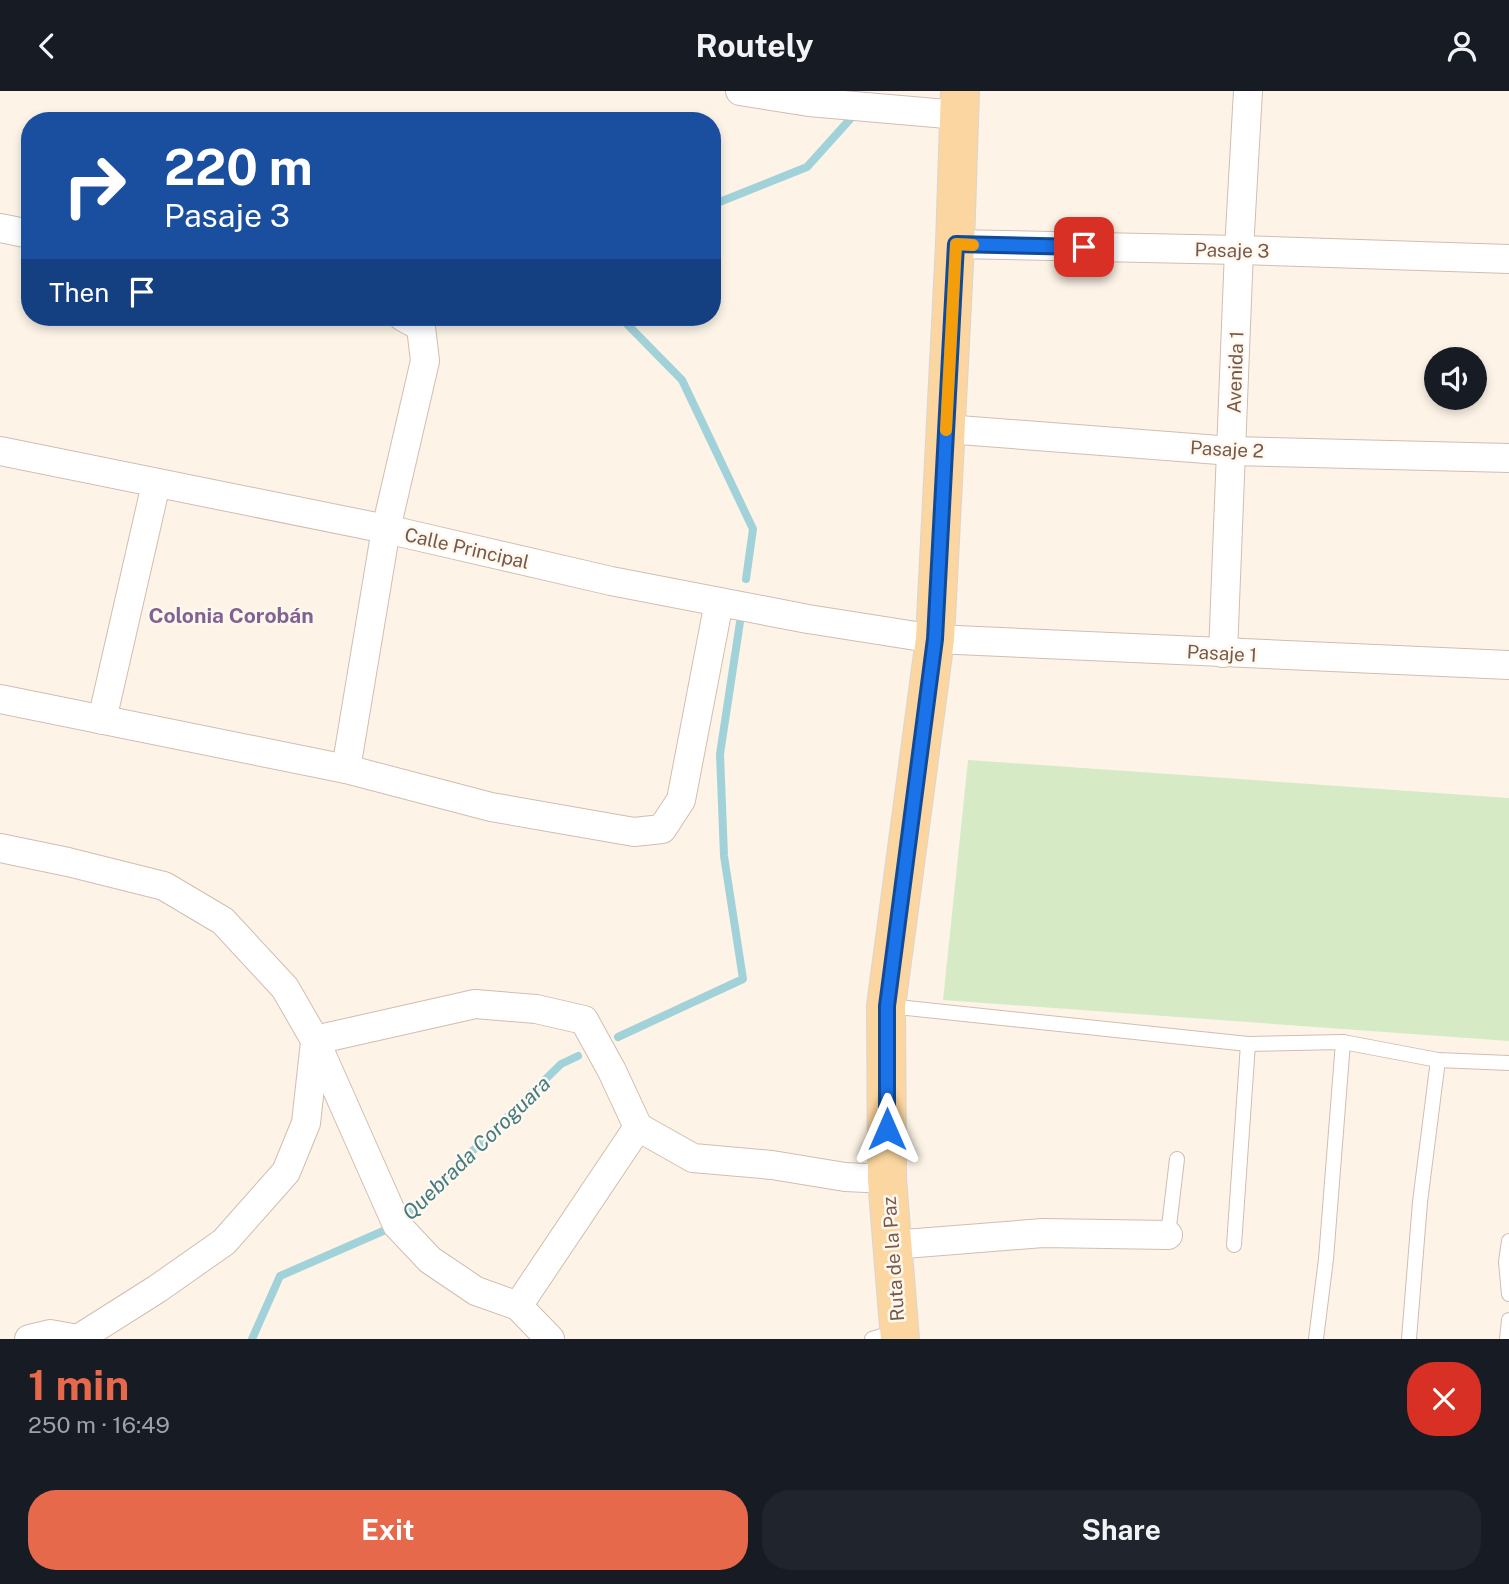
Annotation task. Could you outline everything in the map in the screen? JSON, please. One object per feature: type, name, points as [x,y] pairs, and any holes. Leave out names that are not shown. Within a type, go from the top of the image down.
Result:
[{"type":"main road","name":"Ruta de la Paz","points":[[890,1336],[887,1006],[935,639],[956,244],[959,103]]},
{"type":"street","points":[[740,91],[809,102],[959,103]]},
{"type":"street","name":"Avenida 1","points":[[1223,653],[1248,91]]},
{"type":"street","points":[[0,228],[21,232]]},
{"type":"street","name":"Pasaje 3","points":[[956,244],[1509,259]]},
{"type":"street","points":[[346,769],[386,529],[425,361],[419,326]]},
{"type":"street","name":"Pasaje 2","points":[[946,429],[1232,451],[1509,457]]},
{"type":"street","name":"Calle Principal","points":[[0,451],[386,529],[611,582],[807,619],[935,639]]},
{"type":"street","points":[[102,720],[156,484]]},
{"type":"street","points":[[0,699],[346,769],[491,807],[634,832],[662,829],[681,800],[719,602]]},
{"type":"street","name":"Pasaje 1","points":[[935,639],[1509,665]]},
{"type":"street","points":[[0,848],[164,886],[223,921],[285,988],[316,1040],[397,1225],[430,1260],[475,1291],[518,1306],[550,1339]]},
{"type":"street","points":[[316,1040],[475,1004],[536,1009],[584,1020],[638,1127],[693,1158],[772,1165],[845,1177],[887,1179]]},
{"type":"street","points":[[29,1339],[50,1334],[78,1339],[224,1242],[286,1173],[306,1123],[316,1040]]},
{"type":"street","points":[[518,1306],[638,1127]]},
{"type":"street","points":[[891,1245],[1043,1233],[1168,1235]]},
{"type":"lane","points":[[887,1006],[1248,1044],[1343,1042],[1438,1060],[1509,1063]]},
{"type":"lane","points":[[1317,1339],[1343,1042]]},
{"type":"lane","points":[[1234,1245],[1248,1044]]},
{"type":"lane","points":[[1409,1339],[1420,1202],[1438,1060]]},
{"type":"lane","points":[[1168,1235],[1177,1159]]},
{"type":"lane","points":[[1509,1241],[1506,1262],[1509,1294]]},
{"type":"lane","points":[[1507,1339],[1509,1320]]},
{"type":"green space","points":[[968,760],[1509,798],[1509,1041],[943,1000]]},
{"type":"waterway","name":"Quebrada Coroguara","points":[[721,201],[807,167],[852,117]]},
{"type":"waterway","name":"Quebrada Coroguara","points":[[629,326],[682,380],[753,529],[746,579]]},
{"type":"waterway","name":"Quebrada Coroguara","points":[[618,1037],[743,979],[724,856],[720,754],[740,622]]},
{"type":"waterway","name":"Quebrada Coroguara","points":[[252,1339],[280,1276],[397,1225],[561,1064],[578,1056]]},
{"type":"slow traffic","points":[[946,430],[956,244],[973,245]]},
{"type":"district","name":"Colonia Corobán","points":[[231,615]]},
{"type":"route","points":[[887,1129],[887,1006],[935,639],[956,244],[1084,247]]}]
